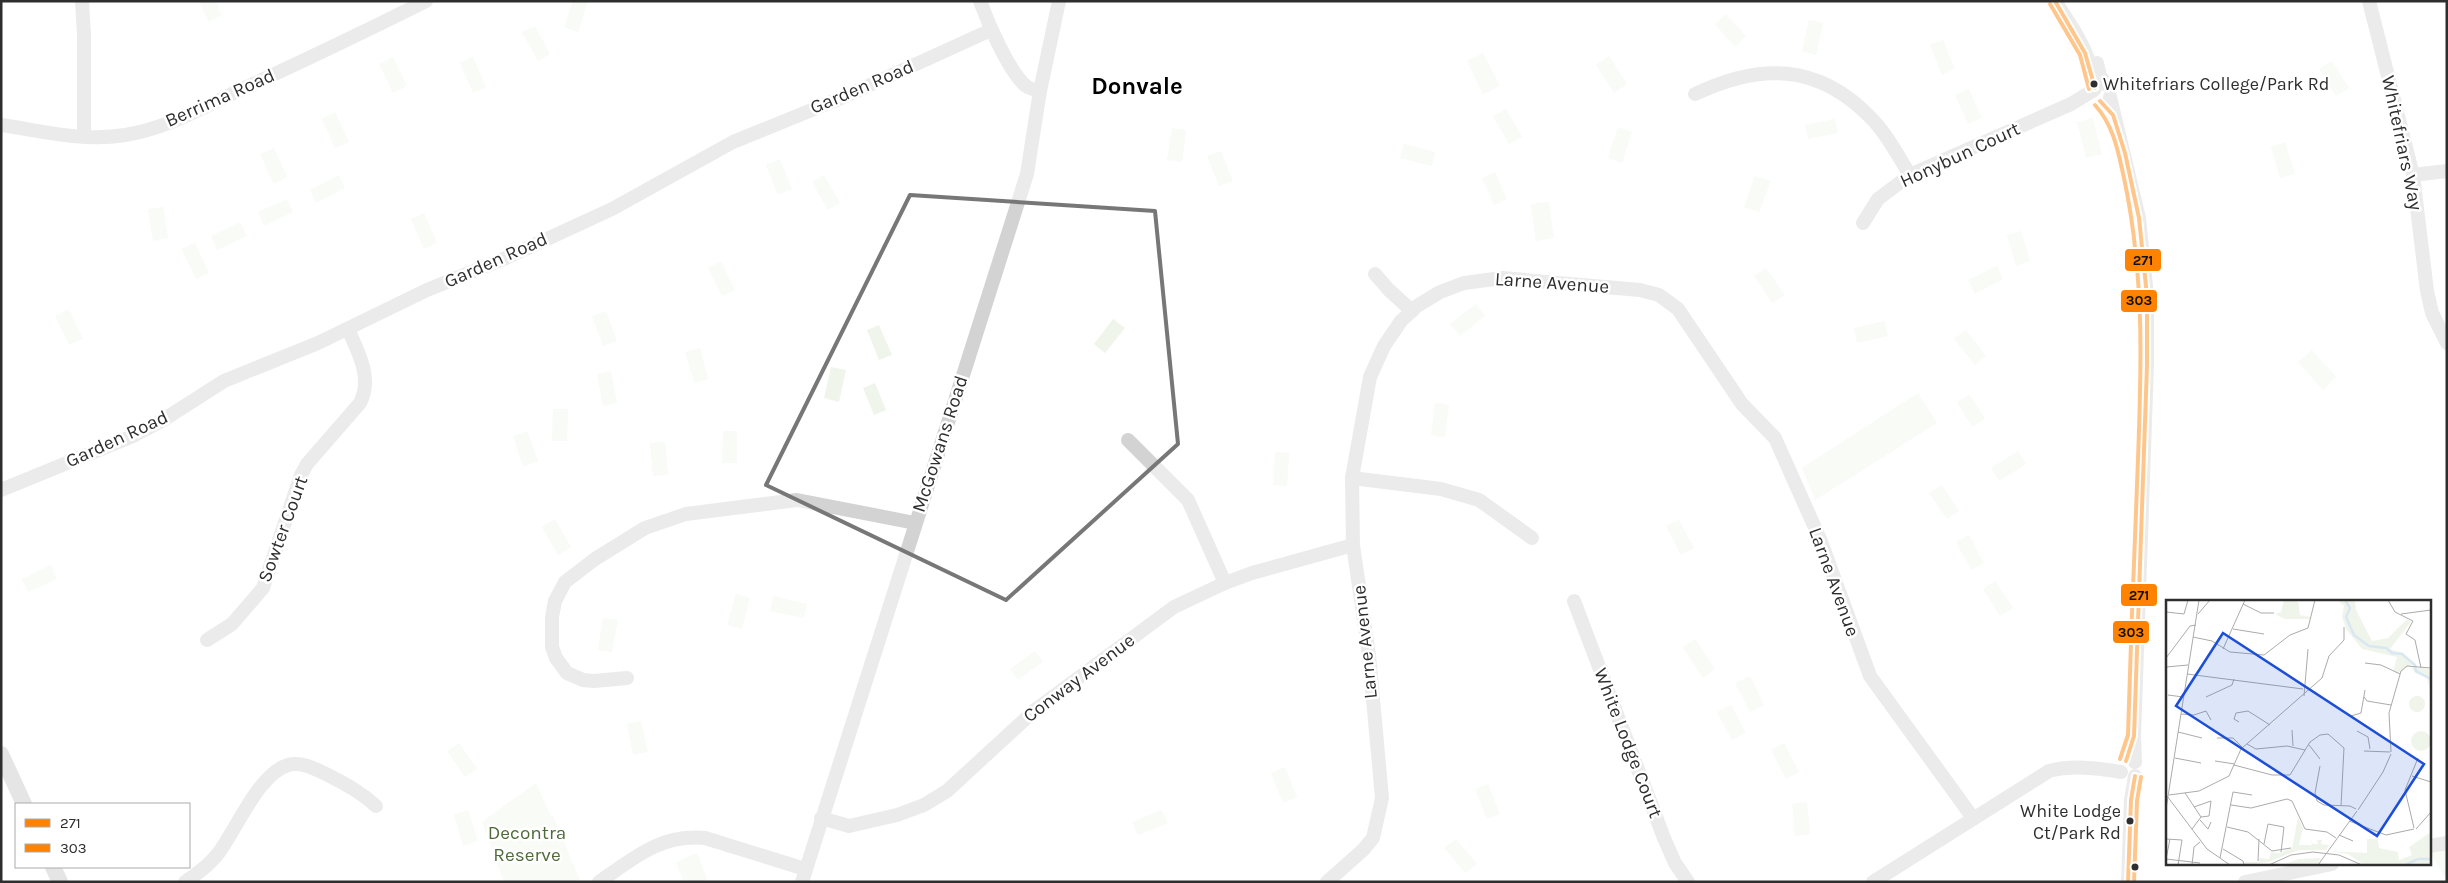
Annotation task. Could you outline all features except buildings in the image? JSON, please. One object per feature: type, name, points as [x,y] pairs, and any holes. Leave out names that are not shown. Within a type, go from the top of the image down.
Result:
[{"type":"main road","points":[[3,765],[23,803]]},
{"type":"main road","points":[[53,868],[60,882]]},
{"type":"street","points":[[82,1],[84,137]]},
{"type":"street","name":"Berrima Road","points":[[1,125],[62,136],[84,137],[126,135],[167,124],[426,1]]},
{"type":"street","points":[[980,1],[991,30],[1024,85],[1040,91]]},
{"type":"street","name":"McGowans Road","points":[[804,876],[1026,174],[1040,91],[1059,1]]},
{"type":"street","points":[[2055,1],[2085,48],[2100,93],[2113,115],[2125,153],[2139,218],[2147,296],[2147,365],[2134,736],[2127,769],[2131,800],[2128,882]]},
{"type":"street","points":[[2064,1],[2089,41],[2100,76],[2100,93]]},
{"type":"street","name":"Whitefriars Way","points":[[2369,1],[2413,175],[2429,298],[2439,332],[2447,343]]},
{"type":"street","name":"Garden Road","points":[[1,490],[133,436],[163,420],[224,381],[348,329],[427,290],[506,258],[612,209],[733,142],[846,96],[991,30]]},
{"type":"street","points":[[1695,94],[1717,84],[1750,74],[1784,73],[1815,79],[1844,95],[1872,119],[1910,175]]},
{"type":"street","name":"Honybun Court","points":[[1863,223],[1878,199],[1910,175],[2100,93]]},
{"type":"street","points":[[2413,175],[2447,171]]},
{"type":"street","points":[[1376,274],[1389,290],[1412,311]]},
{"type":"street","name":"Larne Avenue","points":[[1327,882],[1363,850],[1373,838],[1382,798],[1369,655],[1353,545],[1352,478],[1360,424],[1374,365],[1392,332],[1412,311],[1429,298],[1450,287],[1476,280],[1502,278],[1640,290],[1659,295],[1678,309],[1742,404],[1778,444],[1820,539],[1870,676],[1973,818]]},
{"type":"street","name":"Sowter Court","points":[[207,640],[232,624],[264,588],[301,475],[307,464],[365,394],[366,378],[348,329]]},
{"type":"street","points":[[1128,440],[1188,500],[1225,583]]},
{"type":"street","points":[[1352,478],[1441,489],[1479,500],[1532,538]]},
{"type":"street","points":[[627,678],[594,681],[583,680],[567,673],[556,658],[552,647],[552,617],[555,601],[565,582],[596,559],[645,528],[686,514],[797,500],[916,523]]},
{"type":"street","name":"Conway Avenue","points":[[821,818],[843,825],[856,825],[904,813],[935,800],[948,791],[1036,710],[1174,607],[1225,583],[1353,545]]},
{"type":"street","name":"White Lodge Court","points":[[1574,601],[1664,838],[1675,863],[1688,882]]},
{"type":"street","points":[[185,882],[206,867],[218,854],[273,773],[289,765],[308,766],[322,772],[359,791],[376,806]]},
{"type":"street","points":[[1873,882],[2049,771],[2065,768],[2127,769]]},
{"type":"street","points":[[599,882],[652,846],[664,841],[692,837],[705,838],[804,876]]},
{"type":"street","points":[[2430,846],[2447,843]]},
{"type":"street","points":[[2245,882],[2322,866]]},
{"type":"highlighted area","points":[[910,195],[1155,211],[1178,444],[1006,600],[766,485]]},
{"type":"green space","points":[[199,1],[216,1],[222,15],[209,22]]},
{"type":"green space","points":[[573,1],[588,1],[578,32],[564,27]]},
{"type":"green space","points":[[1726,14],[1746,36],[1735,47],[1715,24]]},
{"type":"green space","points":[[1809,20],[1823,23],[1816,55],[1802,51]]},
{"type":"green space","points":[[535,26],[550,54],[538,61],[522,32]]},
{"type":"green space","points":[[1943,40],[1955,69],[1942,75],[1930,45]]},
{"type":"green space","points":[[1483,53],[1500,86],[1483,94],[1467,61]]},
{"type":"green space","points":[[1609,56],[1627,84],[1614,93],[1596,65]]},
{"type":"green space","points":[[393,57],[407,86],[393,93],[379,64]]},
{"type":"green space","points":[[473,57],[486,87],[473,93],[460,63]]},
{"type":"green space","points":[[2332,61],[2349,88],[2336,96],[2319,69]]},
{"type":"green space","points":[[1969,89],[1982,118],[1968,124],[1955,95]]},
{"type":"green space","points":[[1506,109],[1522,137],[1509,144],[1493,116]]},
{"type":"green space","points":[[335,112],[349,142],[335,148],[322,119]]},
{"type":"green space","points":[[2093,118],[2102,154],[2086,158],[2077,122]]},
{"type":"green space","points":[[1835,119],[1838,133],[1808,139],[1805,125]]},
{"type":"green space","points":[[1618,127],[1632,132],[1622,163],[1608,158]]},
{"type":"green space","points":[[1172,128],[1186,130],[1182,162],[1167,160]]},
{"type":"green space","points":[[2285,142],[2295,174],[2280,178],[2271,147]]},
{"type":"green space","points":[[1404,144],[1435,152],[1432,166],[1400,158]]},
{"type":"green space","points":[[274,148],[287,177],[274,184],[260,154]]},
{"type":"green space","points":[[1221,151],[1233,181],[1219,186],[1207,156]]},
{"type":"green space","points":[[780,159],[792,189],[778,195],[766,165]]},
{"type":"green space","points":[[1495,172],[1507,199],[1494,205],[1482,178]]},
{"type":"green space","points":[[339,175],[345,188],[316,203],[310,190]]},
{"type":"green space","points":[[824,175],[840,203],[828,210],[812,182]]},
{"type":"green space","points":[[1755,176],[1771,181],[1759,212],[1744,207]]},
{"type":"green space","points":[[287,199],[293,212],[264,226],[258,212]]},
{"type":"green space","points":[[1549,202],[1554,238],[1536,241],[1531,204]]},
{"type":"green space","points":[[163,207],[168,238],[153,241],[148,209]]},
{"type":"green space","points":[[424,213],[437,243],[424,249],[411,219]]},
{"type":"green space","points":[[240,222],[247,236],[217,250],[211,236]]},
{"type":"green space","points":[[2021,231],[2030,261],[2016,266],[2007,235]]},
{"type":"green space","points":[[195,243],[209,273],[196,279],[182,249]]},
{"type":"green space","points":[[721,261],[735,290],[722,296],[708,268]]},
{"type":"green space","points":[[1997,266],[2003,279],[1975,294],[1968,280]]},
{"type":"green space","points":[[1766,268],[1785,295],[1772,303],[1754,276]]},
{"type":"green space","points":[[1476,304],[1485,316],[1460,336],[1450,324]]},
{"type":"green space","points":[[69,309],[83,339],[69,345],[55,316]]},
{"type":"green space","points":[[606,311],[617,341],[603,346],[592,316]]},
{"type":"green space","points":[[1113,319],[1125,328],[1105,353],[1094,344]]},
{"type":"green space","points":[[1885,321],[1888,336],[1857,343],[1854,328]]},
{"type":"green space","points":[[879,325],[892,355],[879,360],[867,330]]},
{"type":"green space","points":[[1966,330],[1986,356],[1975,365],[1954,339]]},
{"type":"green space","points":[[700,348],[708,379],[694,383],[685,352]]},
{"type":"green space","points":[[2312,350],[2336,377],[2323,390],[2298,362]]},
{"type":"green space","points":[[831,367],[846,370],[839,402],[824,398]]},
{"type":"green space","points":[[611,371],[617,403],[603,406],[597,374]]},
{"type":"green space","points":[[875,383],[886,410],[874,415],[863,388]]},
{"type":"green space","points":[[1918,393],[1937,423],[1815,500],[1802,468]]},
{"type":"green space","points":[[1970,395],[1985,419],[1972,427],[1957,402]]},
{"type":"green space","points":[[1435,403],[1449,405],[1445,437],[1431,435]]},
{"type":"green space","points":[[553,409],[568,409],[567,441],[552,441]]},
{"type":"green space","points":[[527,431],[538,461],[523,467],[513,436]]},
{"type":"green space","points":[[723,431],[737,431],[737,463],[722,463]]},
{"type":"green space","points":[[665,442],[668,474],[653,476],[650,443]]},
{"type":"green space","points":[[2018,451],[2026,464],[1999,481],[1991,468]]},
{"type":"green space","points":[[1275,452],[1289,453],[1287,486],[1273,485]]},
{"type":"green space","points":[[1942,485],[1959,511],[1947,519],[1929,493]]},
{"type":"green space","points":[[555,519],[571,547],[558,555],[542,527]]},
{"type":"green space","points":[[1679,520],[1694,548],[1681,555],[1666,526]]},
{"type":"green space","points":[[1969,535],[1984,563],[1971,570],[1956,542]]},
{"type":"green space","points":[[51,565],[57,579],[28,592],[22,579]]},
{"type":"green space","points":[[1995,581],[2013,608],[2000,616],[1983,589]]},
{"type":"green space","points":[[736,594],[750,598],[742,629],[727,625]]},
{"type":"green space","points":[[773,596],[807,604],[804,618],[770,611]]},
{"type":"green space","points":[[603,618],[618,620],[612,652],[598,650]]},
{"type":"green space","points":[[1695,639],[1715,669],[1703,678],[1683,647]]},
{"type":"green space","points":[[1035,651],[1043,662],[1018,680],[1010,669]]},
{"type":"green space","points":[[1750,676],[1764,705],[1750,712],[1735,683]]},
{"type":"green space","points":[[1731,705],[1746,733],[1732,740],[1717,712]]},
{"type":"green space","points":[[641,721],[648,752],[633,755],[627,724]]},
{"type":"green space","points":[[459,743],[477,769],[465,777],[447,751]]},
{"type":"green space","points":[[1784,743],[1799,772],[1786,779],[1771,750]]},
{"type":"green space","points":[[1285,767],[1297,797],[1283,803],[1271,773]]},
{"type":"green space","name":"Decontra Reserve","points":[[536,783],[551,816],[553,816],[580,880],[578,882],[504,882],[482,822]]},
{"type":"green space","points":[[1488,784],[1500,814],[1487,819],[1475,789]]},
{"type":"green space","points":[[1807,802],[1810,834],[1795,836],[1792,804]]},
{"type":"green space","points":[[468,810],[478,841],[463,846],[454,815]]},
{"type":"green space","points":[[1162,810],[1168,823],[1138,835],[1132,822]]},
{"type":"green space","points":[[1456,839],[1477,864],[1465,873],[1444,848]]},
{"type":"green space","points":[[2447,848],[2447,881],[2430,852]]},
{"type":"green space","points":[[697,853],[708,882],[684,882],[676,862]]},
{"type":"transit line","name":"271","points":[[2055,1],[2085,53],[2095,88]]},
{"type":"transit line","name":"303","points":[[2050,4],[2080,55],[2089,89]]},
{"type":"transit line","name":"271","points":[[2100,101],[2113,115],[2125,153],[2139,218],[2147,296],[2147,365],[2134,736],[2126,761]]},
{"type":"transit line","name":"303","points":[[2095,105],[2107,121],[2120,158],[2132,220],[2137,261],[2139,303],[2140,386],[2128,735],[2120,759]]},
{"type":"transit line","name":"271","points":[[2128,882],[2131,800],[2135,776]]},
{"type":"transit line","name":"303","points":[[2134,882],[2137,801],[2141,777]]},
{"type":"place","name":"Whitefriars College/Park Rd","points":[[2094,84]]},
{"type":"place","name":"White Lodge Ct/Park Rd","points":[[2130,821]]},
{"type":"district","name":"Donvale","points":[[1137,86]]}]
